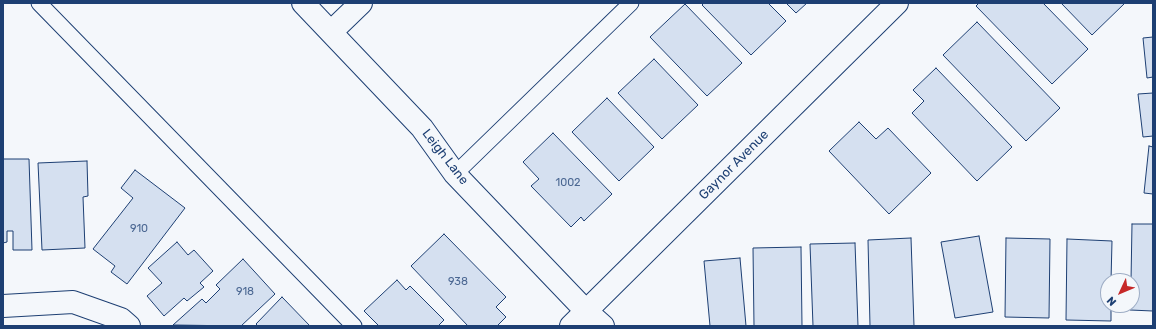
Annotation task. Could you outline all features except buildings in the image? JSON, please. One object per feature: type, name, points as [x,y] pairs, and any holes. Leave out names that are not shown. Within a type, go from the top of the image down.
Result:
[{"type":"street","name":"Leigh Lane","points":[[303,3],[422,128],[455,174],[586,311],[603,326]]},
{"type":"street","points":[[331,32],[361,3]]},
{"type":"street","name":"Gaynor Avenue","points":[[571,326],[897,3]]},
{"type":"street","points":[[3,306],[73,302],[121,319],[129,326]]},
{"type":"lane","points":[[40,3],[354,326]]},
{"type":"lane","points":[[455,174],[631,3]]}]
